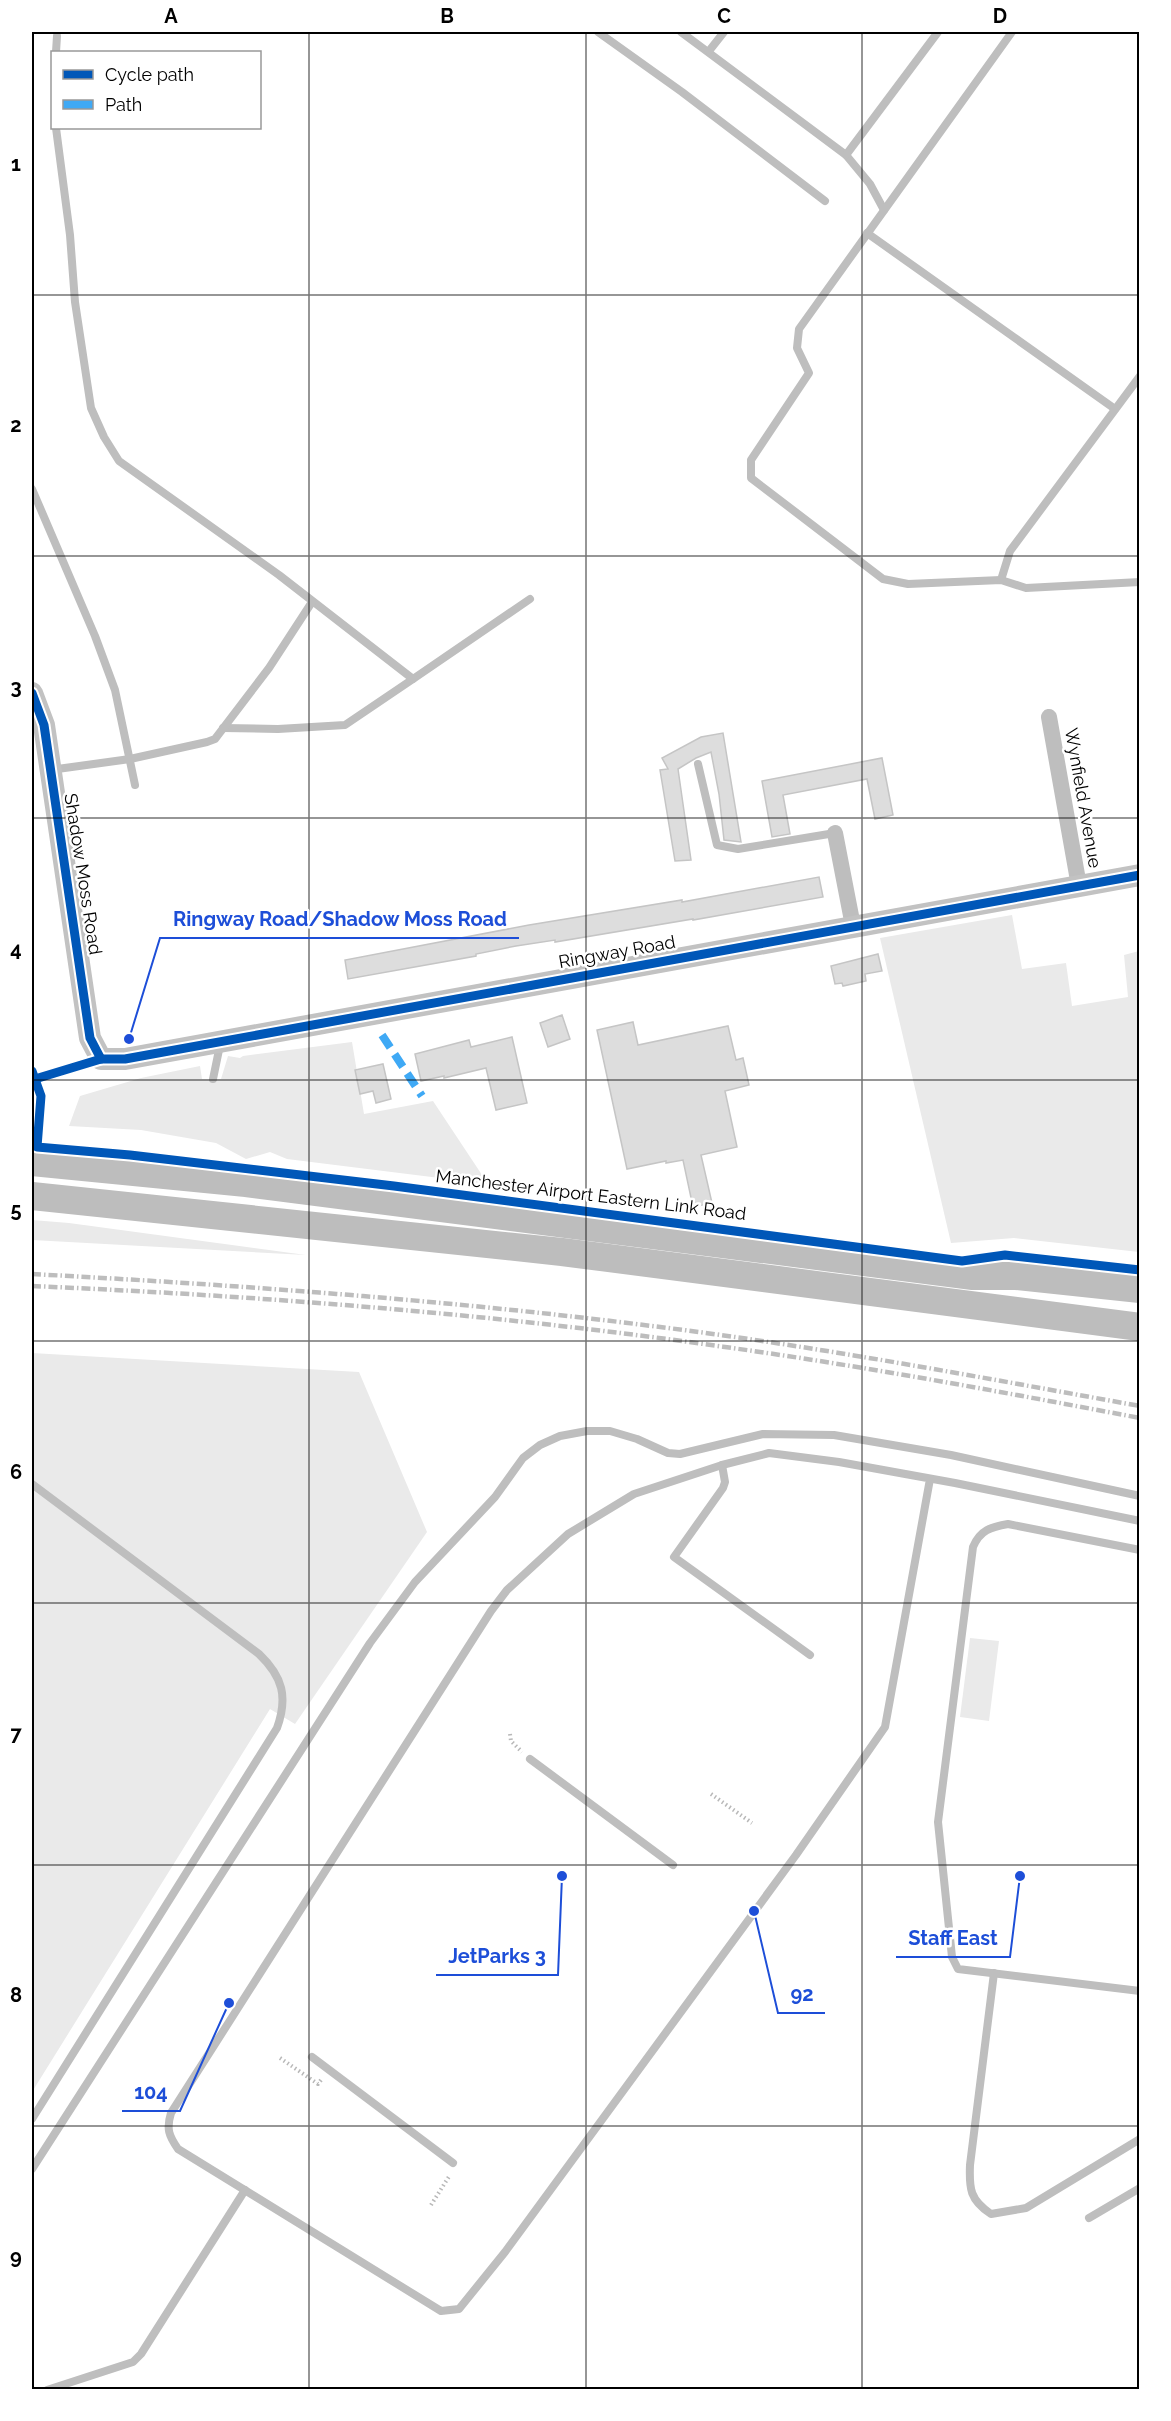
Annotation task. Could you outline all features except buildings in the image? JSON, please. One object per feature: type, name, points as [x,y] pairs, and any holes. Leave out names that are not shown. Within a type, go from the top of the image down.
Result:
[{"type":"highway","name":"Manchester Airport Eastern Link Road","points":[[32,1162],[246,1183],[973,1276],[1016,1276],[1140,1288]]},
{"type":"highway","points":[[32,1196],[562,1252],[1140,1328]]},
{"type":"street","name":"Shadow Moss Road","points":[[32,693],[44,725],[90,1038],[101,1059]]},
{"type":"street","name":"Wynfield Avenue","points":[[1049,717],[1079,886]]},
{"type":"street","points":[[835,833],[853,926]]},
{"type":"street","name":"Ringway Road","points":[[101,1059],[125,1059],[1140,875]]},
{"type":"lane","points":[[598,32],[825,201]]},
{"type":"lane","points":[[681,32],[846,155],[870,184],[884,210]]},
{"type":"lane","points":[[709,51],[724,32]]},
{"type":"lane","points":[[846,155],[938,32]]},
{"type":"lane","points":[[1012,32],[799,329],[797,348],[809,373],[751,460],[751,478],[883,579],[908,584],[1001,580],[1026,588],[1140,582]]},
{"type":"lane","points":[[56,51],[57,36]]},
{"type":"lane","points":[[56,129],[70,235],[75,302],[91,408],[104,437],[119,461],[279,575],[413,679]]},
{"type":"lane","points":[[867,233],[1115,409]]},
{"type":"lane","points":[[1001,580],[1010,551],[1140,376]]},
{"type":"lane","points":[[32,489],[95,636],[115,690],[135,785]]},
{"type":"lane","points":[[223,728],[278,729],[345,725],[530,599]]},
{"type":"lane","points":[[50,770],[130,759],[215,739],[268,668],[312,602]]},
{"type":"lane","points":[[698,764],[717,845],[738,849],[835,833]]},
{"type":"lane","points":[[213,1079],[221,1041]]},
{"type":"lane","points":[[32,2169],[370,1643],[415,1582],[495,1497],[523,1458],[540,1445],[560,1436],[587,1431],[610,1431],[637,1439],[668,1453],[680,1454],[763,1434],[834,1435],[951,1455],[1140,1496]]},
{"type":"lane","points":[[930,1479],[885,1727],[796,1856],[506,2252],[459,2309],[441,2311],[178,2149],[170,2138],[167,2126],[171,2113],[491,1611],[507,1590],[568,1534],[634,1494],[722,1465],[768,1453],[839,1462],[930,1479],[1140,1521]]},
{"type":"lane","points":[[722,1465],[725,1482],[723,1488],[674,1557],[810,1655]]},
{"type":"lane","points":[[32,1484],[259,1654],[271,1666],[283,1692],[283,1709],[277,1728],[32,2119]]},
{"type":"lane","points":[[1140,1550],[1008,1524],[989,1528],[977,1536],[973,1547],[938,1822],[938,1840],[949,1915],[952,1957],[958,1969],[1140,1991]]},
{"type":"lane","points":[[530,1759],[673,1865]]},
{"type":"lane","points":[[994,1973],[970,2165],[972,2196],[980,2207],[991,2214],[1026,2208],[1140,2139]]},
{"type":"lane","points":[[312,2057],[453,2167]]},
{"type":"lane","points":[[1089,2218],[1140,2188]]},
{"type":"lane","points":[[47,2390],[133,2362],[141,2354],[245,2190]]},
{"type":"path","points":[[510,1734],[511,1742],[516,1747]]},
{"type":"path","points":[[711,1794],[752,1823]]},
{"type":"path","points":[[280,2058],[288,2063]]},
{"type":"path","points":[[431,2205],[453,2167]]},
{"type":"shaded area","points":[[1012,915],[1022,969],[1066,963],[1072,1006],[1128,997],[1124,955],[1139,951],[1139,1252],[1014,1238],[951,1243],[880,938]]},
{"type":"shaded area","points":[[352,1042],[364,1114],[433,1101],[488,1184],[287,1159],[270,1152],[246,1159],[216,1143],[141,1130],[69,1126],[80,1096],[141,1078],[200,1066],[202,1079],[221,1079],[228,1056],[240,1058]]},
{"type":"shaded area","points":[[32,1220],[69,1223],[306,1255],[32,1240]]},
{"type":"shaded area","points":[[32,1353],[359,1372],[427,1532],[295,1724],[270,1709],[32,2092]]},
{"type":"shaded area","points":[[970,1638],[999,1641],[989,1721],[960,1717]]},
{"type":"railway","points":[[32,1274],[342,1294],[575,1317],[836,1352],[1140,1406]]},
{"type":"railway","points":[[32,1286],[205,1295],[379,1308],[639,1335],[829,1362],[1140,1418]]},
{"type":"marked path","points":[[382,1035],[422,1096]]},
{"type":"cycle path","points":[[32,693],[44,725],[90,1038],[101,1059]]},
{"type":"cycle path","points":[[35,1079],[101,1059],[125,1059],[1140,875]]},
{"type":"cycle path","points":[[32,1071],[41,1096],[37,1147],[130,1155],[394,1186],[962,1261],[1005,1255],[1140,1270]]},
{"type":"place","name":"Ringway Road/Shadow Moss Road","points":[[129,1039]]},
{"type":"place","name":"JetParks 3","points":[[562,1876]]},
{"type":"place","name":"Staff East","points":[[1020,1876]]},
{"type":"place","name":"92","points":[[754,1911]]},
{"type":"place","name":"104","points":[[229,2003]]}]
